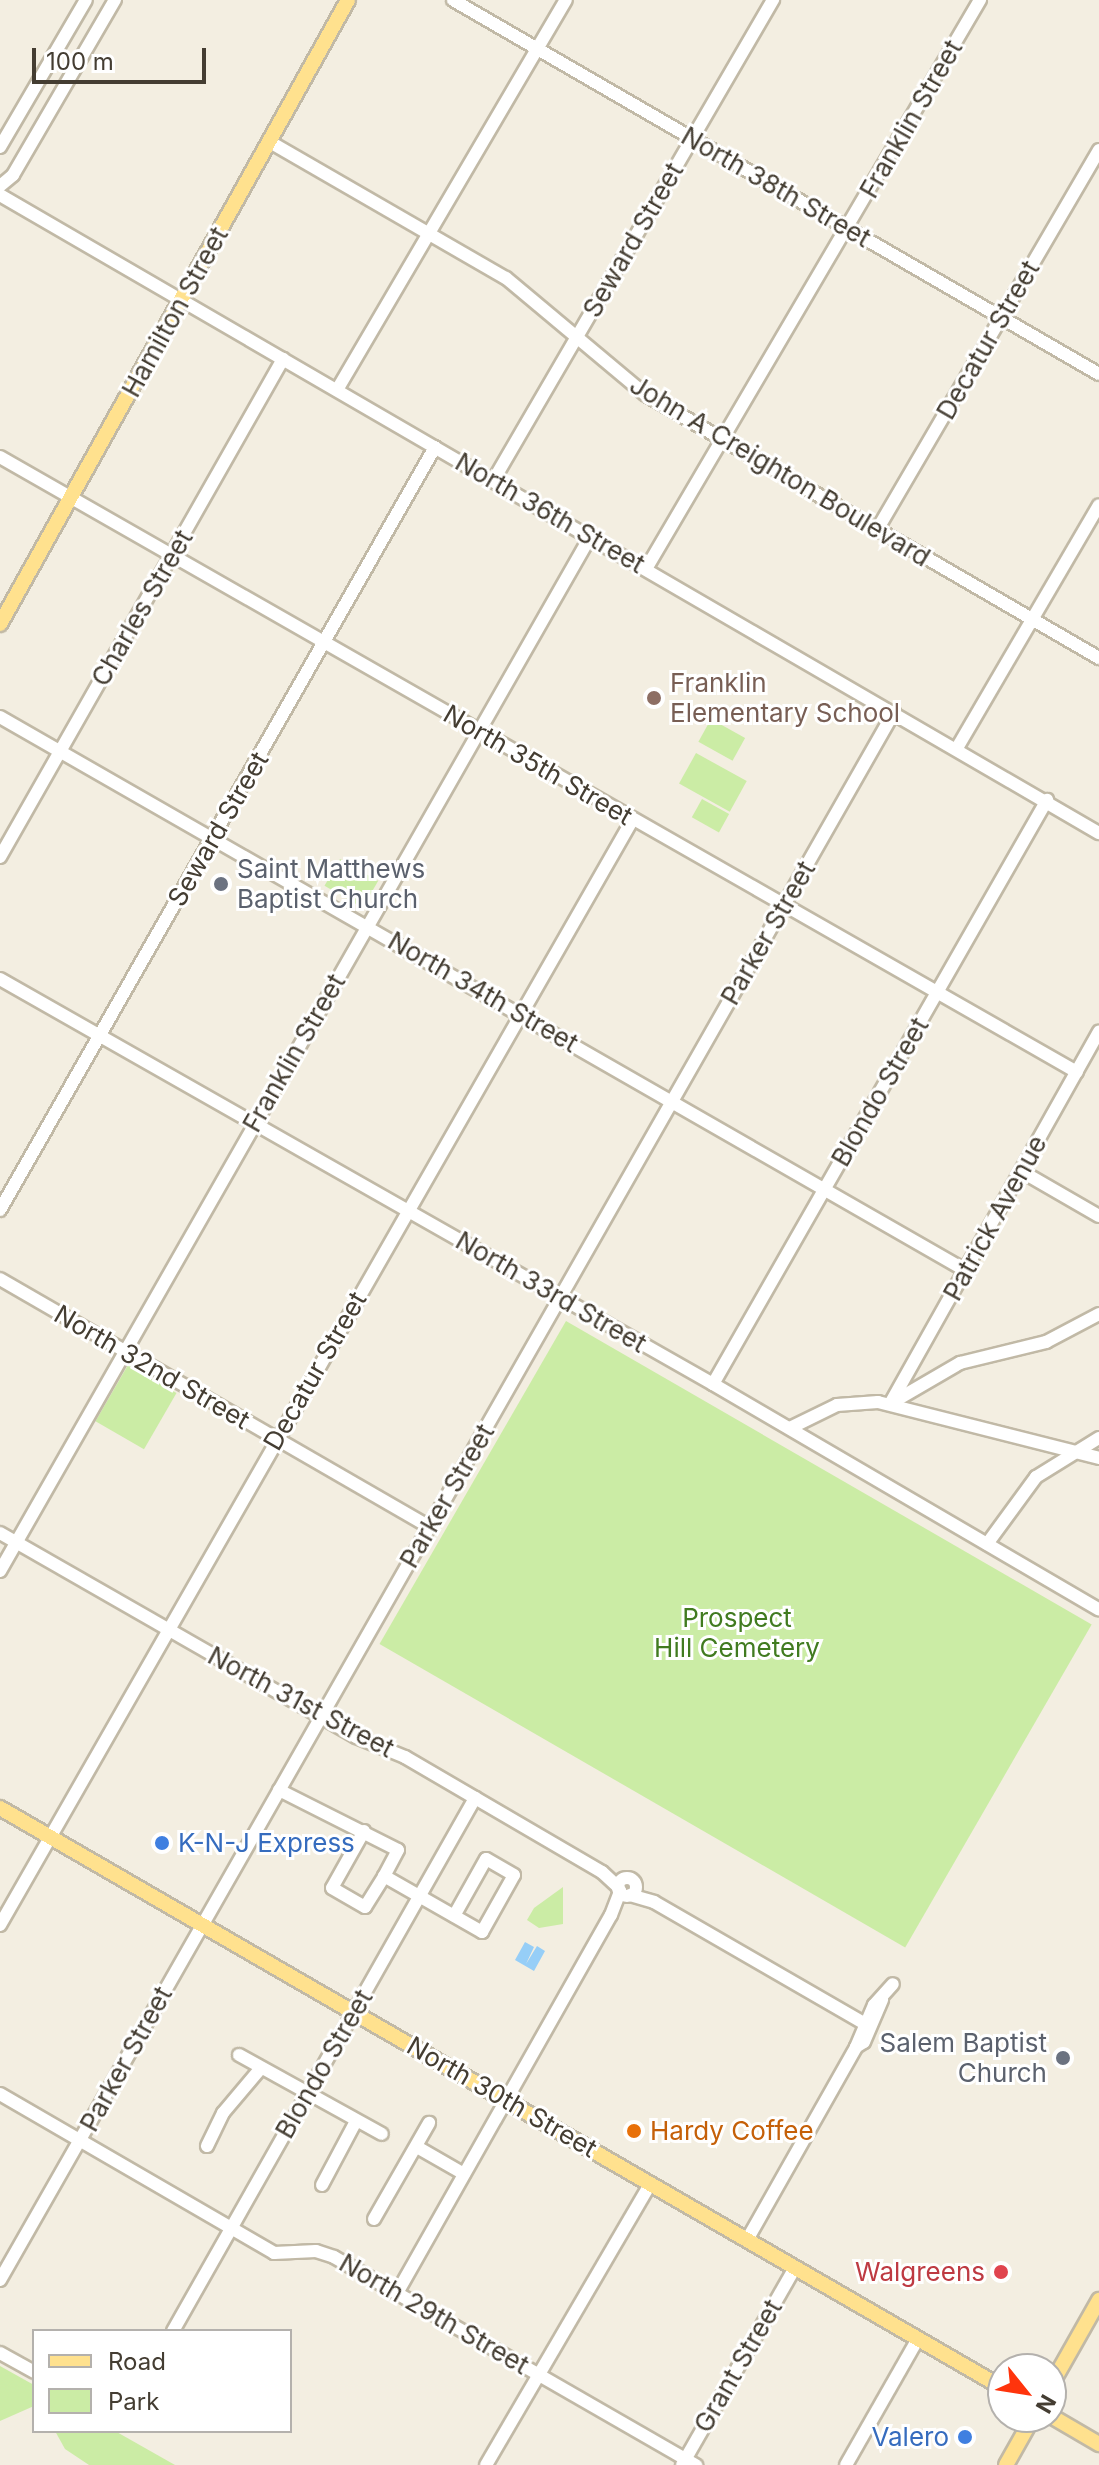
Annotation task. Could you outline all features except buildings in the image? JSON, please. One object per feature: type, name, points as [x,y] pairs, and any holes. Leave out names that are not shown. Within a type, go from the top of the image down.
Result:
[{"type":"main road","name":"Hamilton Street","points":[[0,624],[348,0]]},
{"type":"main road","name":"North 30th Street","points":[[0,1808],[987,2379]]},
{"type":"main road","points":[[1067,2357],[1099,2300]]},
{"type":"main road","points":[[1067,2425],[1099,2444]]},
{"type":"main road","points":[[1006,2465],[1024,2433]]},
{"type":"street","points":[[0,147],[86,0]]},
{"type":"street","points":[[0,186],[13,175],[115,0]]},
{"type":"street","name":"North 38th Street","points":[[453,0],[1099,374]]},
{"type":"street","points":[[337,390],[566,0]]},
{"type":"street","name":"Seward Street","points":[[493,481],[773,0]]},
{"type":"street","name":"Franklin Street","points":[[646,569],[980,0]]},
{"type":"street","points":[[78,13],[100,26]]},
{"type":"street","name":"John A Creighton Boulevard","points":[[270,142],[506,278],[631,385],[1099,658]]},
{"type":"street","name":"Decatur Street","points":[[877,530],[1099,150]]},
{"type":"street","name":"North 36th Street","points":[[0,195],[1047,800],[1099,833]]},
{"type":"street","name":"Charles Street","points":[[0,857],[283,359]]},
{"type":"street","name":"Seward Street","points":[[0,1210],[435,447]]},
{"type":"street","name":"North 35th Street","points":[[0,457],[1077,1072]]},
{"type":"street","points":[[957,748],[1099,505]]},
{"type":"street","name":"Franklin Street","points":[[0,1571],[590,537]]},
{"type":"street","name":"Parker Street","points":[[0,2280],[894,712]]},
{"type":"street","name":"North 34th Street","points":[[0,717],[965,1270]]},
{"type":"street","name":"Blondo Street","points":[[713,1384],[1047,800]]},
{"type":"street","name":"Decatur Street","points":[[0,1925],[633,819]]},
{"type":"street","name":"North 33rd Street","points":[[0,979],[790,1428],[1099,1610]]},
{"type":"street","name":"Patrick Avenue","points":[[890,1404],[1099,1032]]},
{"type":"street","points":[[1021,1171],[1099,1216]]},
{"type":"street","name":"North 32nd Street","points":[[0,1279],[429,1527]]},
{"type":"street","points":[[890,1404],[960,1363],[1046,1342],[1099,1314]]},
{"type":"street","points":[[790,1428],[837,1405],[890,1404],[1099,1458]]},
{"type":"street","points":[[987,1544],[1026,1487],[1072,1450],[1099,1438]]},
{"type":"street","name":"North 31st Street","points":[[0,1533],[320,1717],[475,1798],[864,2023]]},
{"type":"street","points":[[279,1790],[364,1831],[398,1850],[365,1907],[332,1888],[364,1831]]},
{"type":"street","name":"Blondo Street","points":[[174,2329],[475,1798]]},
{"type":"street","points":[[384,1876],[419,1896],[454,1916],[482,1932],[514,1875],[486,1859],[454,1916]]},
{"type":"street","points":[[397,2293],[627,1888]]},
{"type":"street","points":[[747,2240],[856,2047],[864,2023],[893,1984]]},
{"type":"street","points":[[856,2047],[864,2042],[882,2000]]},
{"type":"street","points":[[239,2055],[308,2092],[355,2123],[382,2134]]},
{"type":"street","points":[[207,2146],[223,2113],[261,2068]]},
{"type":"street","name":"North 29th Street","points":[[0,2094],[280,2255],[328,2254],[688,2463]]},
{"type":"street","points":[[322,2185],[355,2123]]},
{"type":"street","points":[[374,2219],[429,2123]]},
{"type":"street","points":[[417,2147],[464,2174]]},
{"type":"street","points":[[486,2465],[650,2184]]},
{"type":"street","name":"Grant Street","points":[[688,2463],[795,2268]]},
{"type":"street","points":[[846,2465],[918,2339]]},
{"type":"street","points":[[0,2353],[32,2371]]},
{"type":"green space","points":[[711,719],[745,738],[733,761],[698,742]]},
{"type":"green space","points":[[696,753],[747,781],[730,812],[679,784]]},
{"type":"green space","points":[[702,799],[729,814],[719,832],[692,817]]},
{"type":"green space","points":[[340,859],[378,881],[363,908],[324,886]]},
{"type":"green space","name":"Prospect Hill Cemetery","points":[[566,1321],[1092,1624],[905,1948],[379,1644]]},
{"type":"green space","points":[[128,1365],[176,1393],[144,1449],[96,1421]]},
{"type":"green space","points":[[563,1887],[563,1924],[539,1928],[527,1920],[534,1908]]},
{"type":"green space","points":[[0,2366],[32,2384],[32,2407],[0,2421]]},
{"type":"green space","points":[[56,2433],[119,2433],[175,2465],[89,2465],[65,2449]]},
{"type":"water","points":[[525,1942],[534,1947],[526,1964],[537,1946],[545,1951],[534,1971],[515,1960]]},
{"type":"place","name":"Franklin Elementary School","points":[[654,698]]},
{"type":"place","name":"Saint Matthews Baptist Church","points":[[221,884]]},
{"type":"place","name":"K-N-J Express","points":[[162,1843]]},
{"type":"place","name":"Salem Baptist Church","points":[[1063,2058]]},
{"type":"place","name":"Hardy Coffee","points":[[634,2131]]},
{"type":"place","name":"Walgreens","points":[[1001,2272]]},
{"type":"place","name":"Valero","points":[[965,2437]]}]
